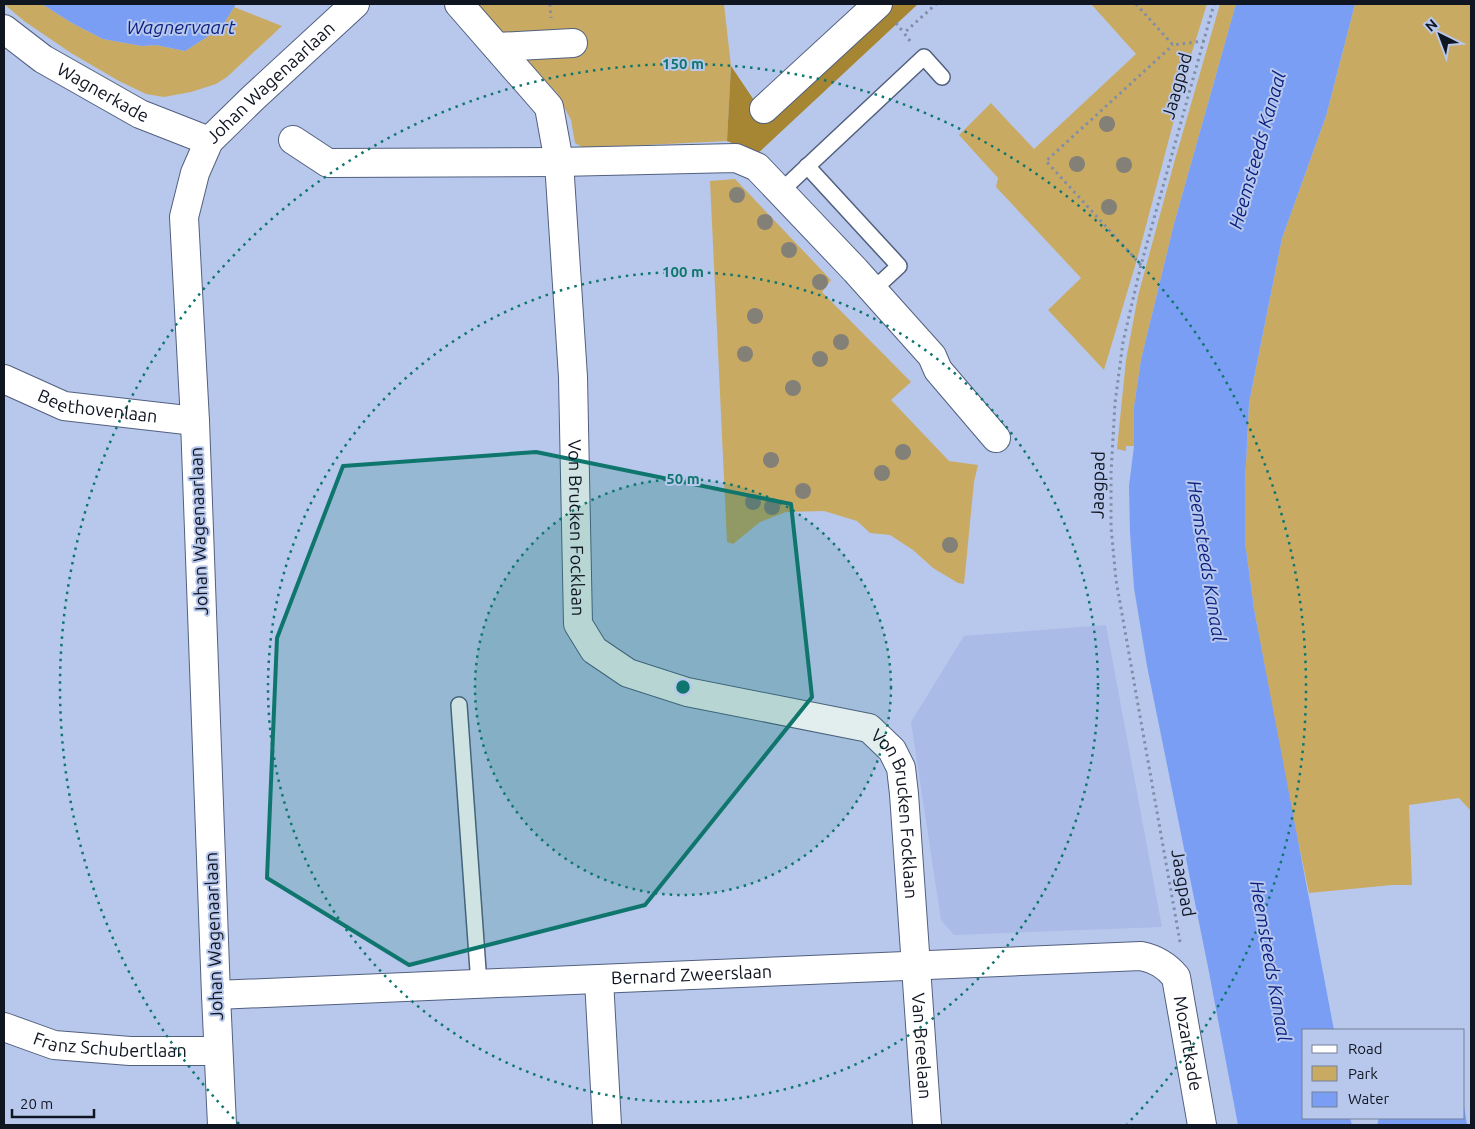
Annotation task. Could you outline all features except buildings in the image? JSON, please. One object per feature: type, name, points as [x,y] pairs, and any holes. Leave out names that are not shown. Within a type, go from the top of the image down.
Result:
[{"type":"street","name":"Johan Wagenaarlaan","points":[[222,1125],[195,421],[184,217],[195,172],[209,141],[354,4]]},
{"type":"street","name":"Von Brucken Focklaan","points":[[459,4],[549,107],[559,162],[573,377],[578,624],[594,650],[628,674],[687,692],[869,728],[892,750],[900,768],[916,966]]},
{"type":"street","points":[[764,109],[878,4]]},
{"type":"street","name":"Wagnerkade","points":[[4,29],[43,59],[140,114],[209,141]]},
{"type":"street","points":[[496,47],[573,43]]},
{"type":"street","points":[[293,140],[328,163],[559,162],[736,158],[757,167],[781,190],[932,356],[938,370],[996,438]]},
{"type":"street","name":"Beethovenlaan","points":[[4,379],[64,406],[195,421]]},
{"type":"street","name":"Bernard Zweerslaan","points":[[216,995],[1141,956],[1155,959],[1166,966]]},
{"type":"street","name":"Van Breelaan","points":[[916,966],[927,1125]]},
{"type":"street","name":"Mozartkade","points":[[1166,966],[1176,977],[1202,1125]]},
{"type":"street","points":[[599,980],[608,1125]]},
{"type":"street","name":"Franz Schubertlaan","points":[[4,1026],[54,1045],[130,1050],[218,1051]]},
{"type":"lane","points":[[781,190],[924,57],[942,76]]},
{"type":"lane","points":[[807,166],[899,266],[873,290]]},
{"type":"lane","points":[[459,705],[479,984]]},
{"type":"path","points":[[924,57],[904,32],[936,4]]},
{"type":"path","points":[[1136,4],[1173,45]]},
{"type":"path","name":"Jaagpad","points":[[1166,966],[1181,952],[1116,580],[1111,527],[1111,473],[1115,404],[1123,342],[1141,265],[1214,4]]},
{"type":"path","points":[[1141,265],[1046,161],[1173,45],[1204,41]]},
{"type":"highlighted area","points":[[536,452],[791,504],[812,697],[645,905],[409,965],[267,878],[277,638],[343,466]]},
{"type":"shaded area","points":[[889,4],[918,4],[754,157],[747,149],[727,141],[731,66],[766,118]]},
{"type":"shaded area","points":[[1106,625],[1162,927],[954,935],[941,920],[911,722],[964,636]]},
{"type":"green space","points":[[4,4],[42,4],[72,23],[103,39],[142,46],[156,45],[185,51],[221,28],[234,7],[282,26],[227,77],[216,84],[191,92],[164,97],[146,94],[119,81],[71,53],[24,21]]},
{"type":"green space","points":[[474,4],[724,4],[731,66],[727,141],[584,148],[575,143],[571,120],[557,93]]},
{"type":"green space","points":[[1091,4],[1207,4],[1192,52],[1138,256],[1104,370],[1048,310],[1081,278],[996,187],[998,178],[959,135],[991,103],[1034,149],[1136,54]]},
{"type":"green space","points":[[1220,4],[1236,4],[1174,224],[1141,360],[1134,407],[1134,446],[1126,446],[1126,451],[1117,449],[1126,360],[1138,296]]},
{"type":"green space","points":[[1355,4],[1471,4],[1471,809],[1459,798],[1409,805],[1412,885],[1392,885],[1309,893],[1286,784],[1254,609],[1245,542],[1245,484],[1249,403],[1282,238],[1326,116]]},
{"type":"green space","points":[[735,179],[831,280],[822,292],[911,382],[891,400],[949,461],[978,465],[974,482],[964,584],[958,583],[933,568],[913,550],[890,535],[870,533],[857,521],[824,511],[786,512],[760,522],[733,544],[727,542],[710,181]]},
{"type":"water","name":"Wagnervaart","points":[[42,4],[236,4],[221,28],[185,51],[156,45],[142,46],[103,39],[72,23]]},
{"type":"water","name":"Heemsteeds Kanaal","points":[[1236,4],[1355,4],[1326,116],[1282,238],[1249,403],[1245,483],[1245,542],[1254,609],[1334,1029],[1302,1029],[1302,1119],[1350,1119],[1352,1125],[1238,1125],[1147,666],[1134,588],[1129,486],[1134,446],[1134,407],[1141,360],[1174,224]]},
{"type":"water","points":[[1465,1112],[1467,1125],[1377,1125],[1379,1119],[1465,1119]]}]
